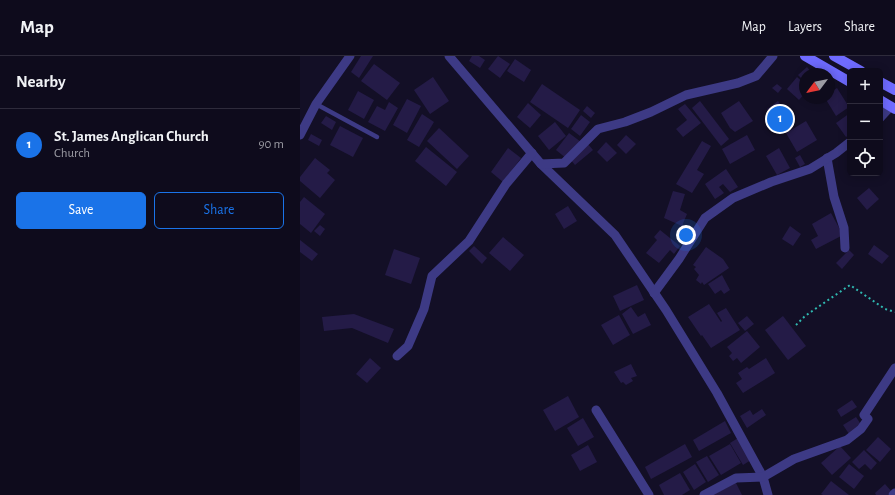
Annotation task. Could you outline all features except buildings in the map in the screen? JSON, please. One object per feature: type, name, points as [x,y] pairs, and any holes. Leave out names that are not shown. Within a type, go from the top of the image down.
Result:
[{"type":"main road","points":[[805,56],[847,80]]},
{"type":"main road","points":[[834,56],[856,68]]},
{"type":"main road","points":[[883,84],[895,90]]},
{"type":"main road","points":[[883,102],[893,108]]},
{"type":"street","points":[[300,134],[316,104],[350,56]]},
{"type":"street","points":[[449,56],[541,164],[616,235],[717,393],[763,477],[768,495]]},
{"type":"street","points":[[541,164],[564,163],[598,129],[651,112],[686,95],[738,83],[756,76],[773,56]]},
{"type":"street","points":[[883,116],[893,108]]},
{"type":"street","points":[[654,293],[706,218],[733,198],[771,182],[810,169],[847,144]]},
{"type":"street","points":[[397,356],[408,346],[424,309],[432,276],[469,241],[506,184],[532,153]]},
{"type":"street","points":[[827,158],[834,197],[844,228],[845,248]]},
{"type":"street","points":[[704,495],[736,478],[763,477],[794,459],[847,440],[861,429],[868,420],[864,415],[895,368]]},
{"type":"street","points":[[596,410],[649,495]]},
{"type":"lane","points":[[316,104],[377,137]]},
{"type":"path","points":[[796,325],[805,316],[850,285],[885,309],[895,312]]},
{"type":"place","name":"St. James Anglican Church","points":[[780,119]]}]
